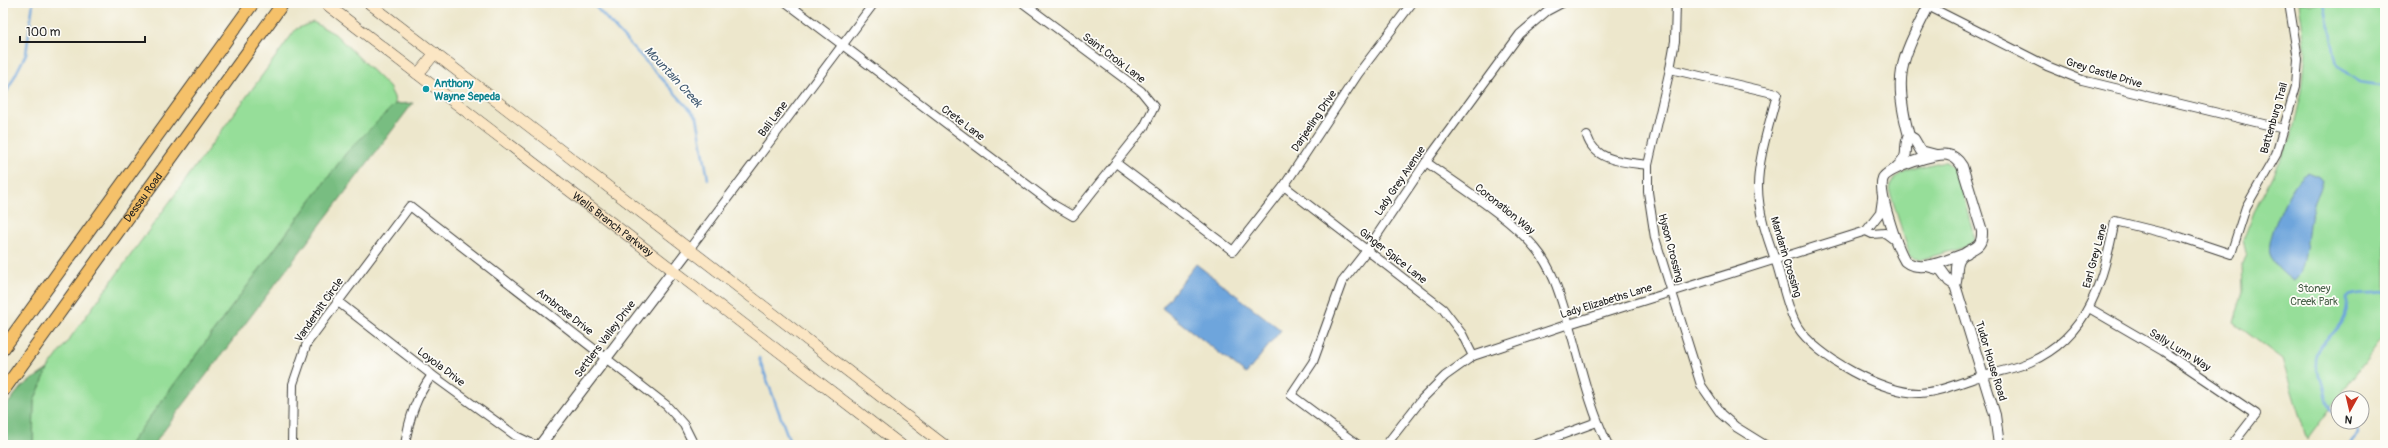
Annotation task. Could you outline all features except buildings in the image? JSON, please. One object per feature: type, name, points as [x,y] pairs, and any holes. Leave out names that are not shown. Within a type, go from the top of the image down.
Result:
[{"type":"main road","points":[[3,349],[252,3]]},
{"type":"main road","name":"Dessau Road","points":[[3,391],[283,3]]},
{"type":"main road","name":"Wells Branch Parkway","points":[[325,3],[900,445]]},
{"type":"main road","points":[[370,3],[944,445]]},
{"type":"main road","points":[[418,74],[434,53]]},
{"type":"street","name":"Crete Lane","points":[[787,3],[1054,205],[1073,216],[1116,163]]},
{"type":"street","name":"Bali Lane","points":[[690,248],[874,3]]},
{"type":"street","name":"Saint Croix Lane","points":[[1023,3],[1141,91],[1154,107],[1144,127],[1116,163]]},
{"type":"street","name":"Darjeeling Drive","points":[[1116,163],[1233,251],[1284,186],[1358,74],[1412,3]]},
{"type":"street","name":"Lady Grey Avenue","points":[[1358,445],[1291,395],[1313,362],[1342,282],[1367,250],[1426,162],[1520,34],[1547,11],[1562,3]]},
{"type":"street","name":"Hyson Crossing","points":[[1676,3],[1675,41],[1648,165],[1650,215],[1697,374],[1709,399],[1736,427],[1765,445]]},
{"type":"street","name":"Battenburg Trail","points":[[2230,254],[2246,207],[2270,167],[2284,129],[2296,86],[2298,59],[2289,3]]},
{"type":"street","name":"Grey Castle Drive","points":[[1929,5],[2047,66],[2082,80],[2284,129]]},
{"type":"street","name":"Tudor House Road","points":[[1929,5],[1907,49],[1901,68],[1900,99],[1909,136],[1914,139],[1921,151],[1937,155]]},
{"type":"street","name":"Mandarin Crossing","points":[[1670,69],[1777,94],[1758,184],[1761,212],[1775,260],[1797,325],[1815,348],[1829,358],[1888,388],[1904,392],[1935,391],[1983,376]]},
{"type":"street","points":[[1587,136],[1591,147],[1603,157],[1648,165]]},
{"type":"street","name":"Tudor House Road","points":[[1897,167],[1937,155],[1948,154],[1959,161],[1962,166],[1982,231],[1982,239],[1974,250],[1925,266],[1917,267],[1905,261],[1897,243],[1883,196],[1883,178],[1897,167],[1904,162],[1907,154],[1905,142],[1909,136]]},
{"type":"street","name":"Coronation Way","points":[[1426,162],[1520,232],[1536,249],[1548,266],[1557,286],[1569,324],[1597,422],[1608,445]]},
{"type":"street","name":"Ginger Spice Lane","points":[[1284,186],[1443,308],[1462,334],[1473,356]]},
{"type":"street","points":[[1866,231],[1880,213],[1883,196]]},
{"type":"street","name":"Vanderbilt Circle","points":[[292,445],[293,384],[298,364],[308,343],[337,301],[410,206]]},
{"type":"street","name":"Ambrose Drive","points":[[410,206],[670,409],[684,425],[694,445]]},
{"type":"street","name":"Earl Grey Lane","points":[[1983,376],[2016,367],[2048,351],[2062,342],[2089,308],[2102,279],[2115,221],[2180,237],[2230,254]]},
{"type":"street","name":"Lady Elizabeths Lane","points":[[1386,445],[1422,399],[1445,376],[1473,356],[1569,324],[1866,231],[1872,234],[1886,233],[1897,243]]},
{"type":"street","name":"Settlers Valley Drive","points":[[540,445],[690,248]]},
{"type":"street","name":"Tudor House Road","points":[[1967,253],[1958,264],[1956,271],[1958,279],[1955,285],[1995,415],[1999,445]]},
{"type":"street","name":"Tudor House Road","points":[[1925,266],[1941,270],[1949,282],[1955,285]]},
{"type":"street","name":"Loyola Drive","points":[[337,301],[432,375],[516,436],[535,445]]},
{"type":"street","name":"Sally Lunn Way","points":[[2089,308],[2163,351],[2256,414],[2232,445]]},
{"type":"street","points":[[405,445],[413,408],[419,392],[432,375]]},
{"type":"street","points":[[1534,445],[1597,422]]},
{"type":"green space","name":"Stoney Creek Park","points":[[2299,3],[2385,3],[2385,335],[2344,390],[2330,390],[2330,409],[2307,440],[2282,359],[2234,323],[2243,291],[2242,264],[2246,253],[2243,240],[2254,212],[2291,138],[2302,91],[2306,52]]},
{"type":"green space","points":[[313,22],[335,34],[389,87],[394,97],[395,104],[347,152],[129,445],[33,445],[34,401],[46,371],[296,29]]},
{"type":"green space","points":[[413,103],[153,445],[129,445],[347,152],[395,104]]},
{"type":"green space","points":[[1946,162],[1956,169],[1975,240],[1966,247],[1919,260],[1910,256],[1889,189],[1896,177],[1902,173],[1917,167]]},
{"type":"green space","points":[[48,369],[34,401],[33,445],[3,445],[3,410],[21,387]]},
{"type":"water","points":[[2308,172],[2320,177],[2323,181],[2311,213],[2302,269],[2294,281],[2283,273],[2274,262],[2270,254],[2270,246],[2276,223],[2288,196],[2302,176]]},
{"type":"water","points":[[1196,264],[1281,330],[1246,374],[1162,308]]},
{"type":"waterway","points":[[3,99],[26,54],[33,3]]},
{"type":"waterway","name":"Mountain Creek","points":[[592,3],[697,117],[708,179]]},
{"type":"waterway","points":[[2324,3],[2337,65],[2360,82],[2385,86]]},
{"type":"waterway","points":[[2330,407],[2315,363],[2317,351],[2344,320],[2347,310],[2347,297],[2357,294],[2385,291]]},
{"type":"waterway","name":"Mountain Creek","points":[[759,358],[791,445]]},
{"type":"waterway","points":[[2348,445],[2358,434],[2357,430]]},
{"type":"place","name":"Anthony Wayne Sepeda","points":[[426,89]]}]
